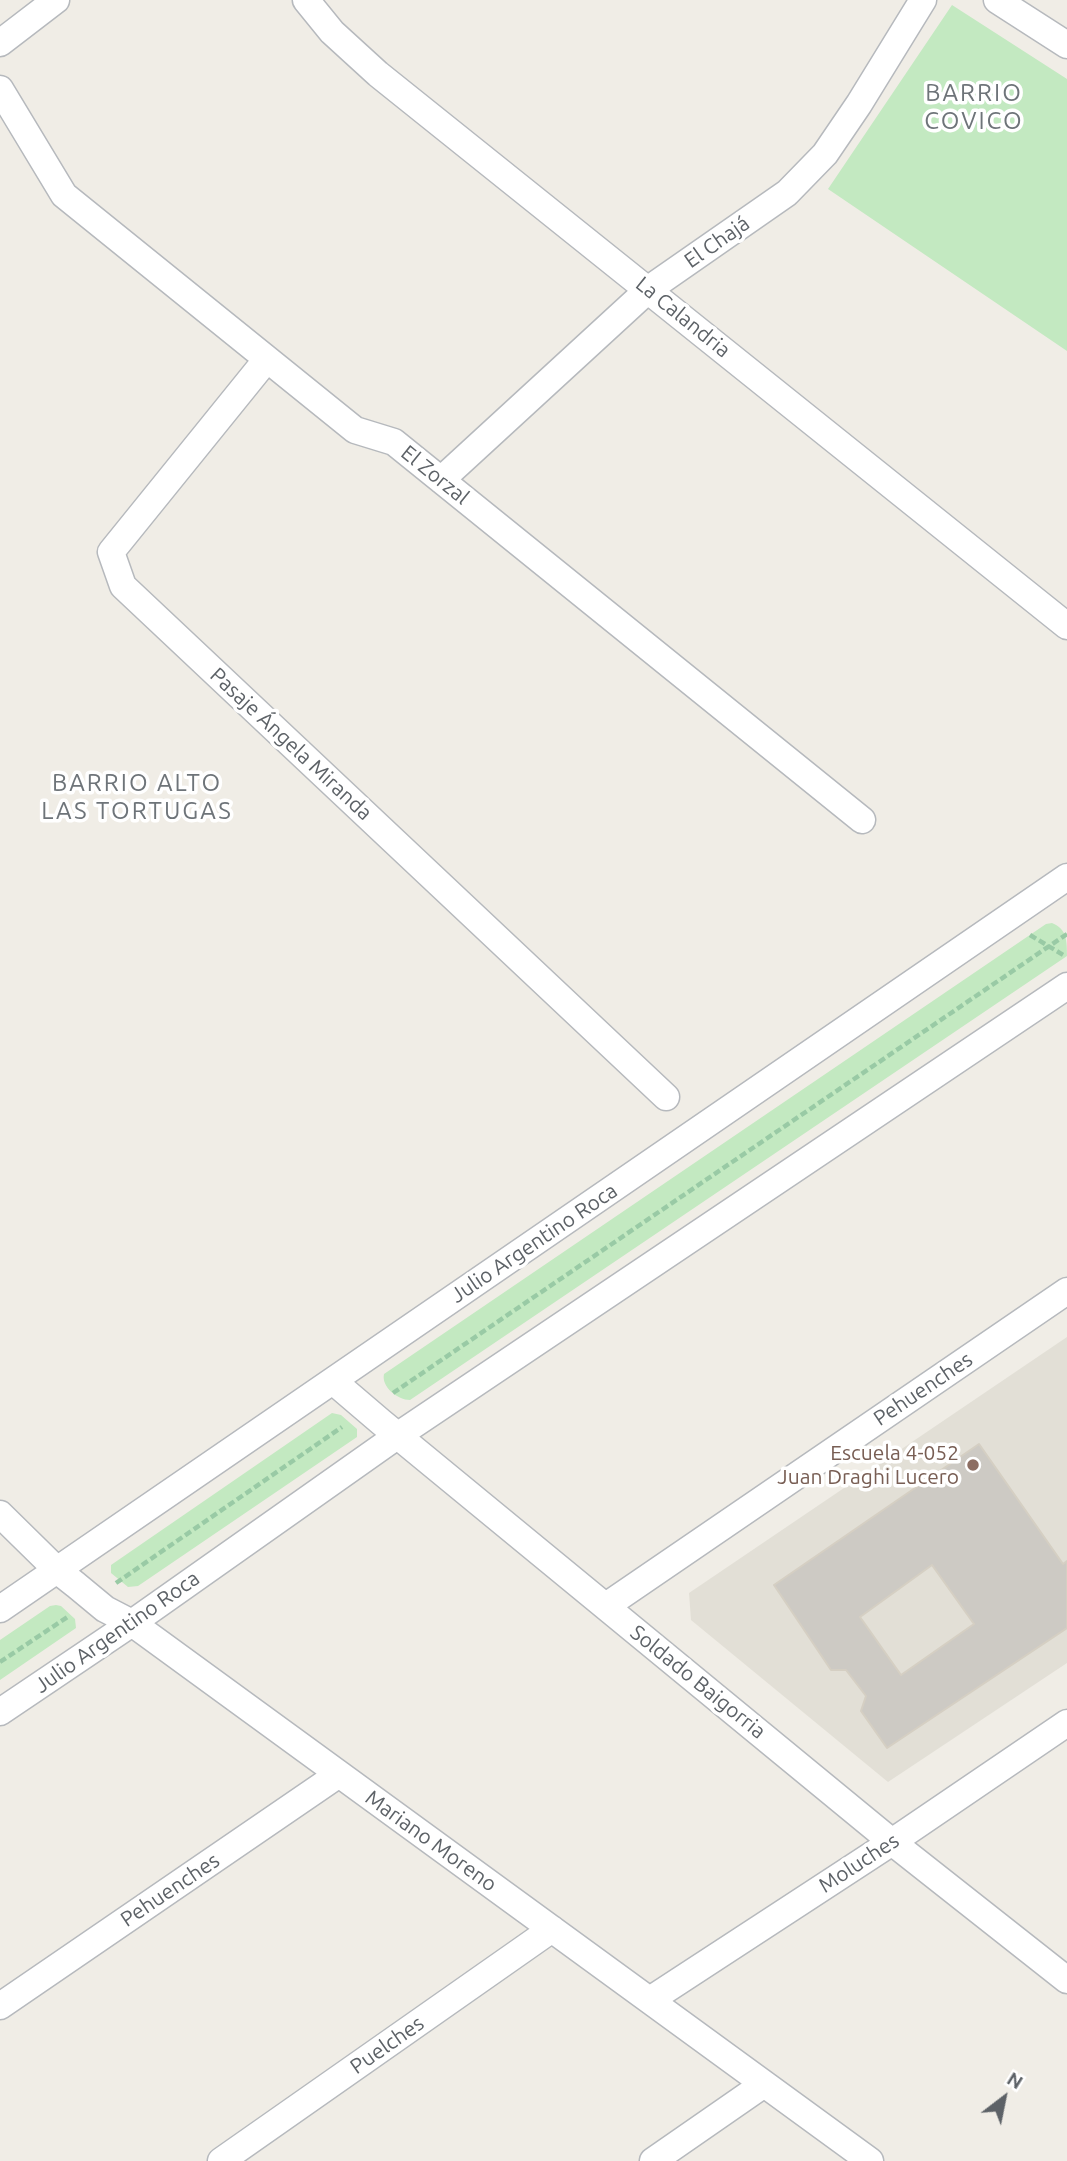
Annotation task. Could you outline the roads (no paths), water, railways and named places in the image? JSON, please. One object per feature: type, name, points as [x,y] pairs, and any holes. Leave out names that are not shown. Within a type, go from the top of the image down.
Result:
[{"type":"street","points":[[0,43],[56,0]]},
{"type":"street","name":"La Calandria","points":[[306,0],[332,32],[378,74],[1067,626]]},
{"type":"street","name":"El Chajá","points":[[441,480],[649,289],[787,194],[825,153],[859,104],[923,0]]},
{"type":"street","points":[[997,0],[1067,45]]},
{"type":"street","name":"El Zorzal","points":[[0,89],[64,195],[355,430],[394,442],[862,820]]},
{"type":"street","name":"Pasaje Ángela Miranda","points":[[267,359],[111,552],[123,586],[666,1097]]},
{"type":"street","name":"Julio Argentino Roca","points":[[0,1609],[1063,885]]},
{"type":"street","name":"Julio Argentino Roca","points":[[0,1712],[132,1623],[397,1436],[1067,986]]},
{"type":"street","name":"Pehuenches","points":[[606,1606],[1067,1291]]},
{"type":"street","name":"Soldado Baigorria","points":[[333,1381],[892,1842],[1067,1980]]},
{"type":"street","name":"Mariano Moreno","points":[[0,1514],[57,1570],[104,1609],[132,1623],[870,2161]]},
{"type":"street","name":"Moluches","points":[[650,2000],[892,1842],[1067,1723]]},
{"type":"street","name":"Pehuenches","points":[[0,2006],[340,1774]]},
{"type":"street","name":"Puelches","points":[[221,2161],[552,1929]]},
{"type":"street","points":[[653,2161],[764,2084]]},
{"type":"place","name":"Escuela 4-052 Juan Draghi Lucero","points":[[973,1465]]},
{"type":"district","name":"BARRIO COVICO","points":[[974,107]]},
{"type":"district","name":"BARRIO ALTO LAS TORTUGAS","points":[[137,797]]}]
